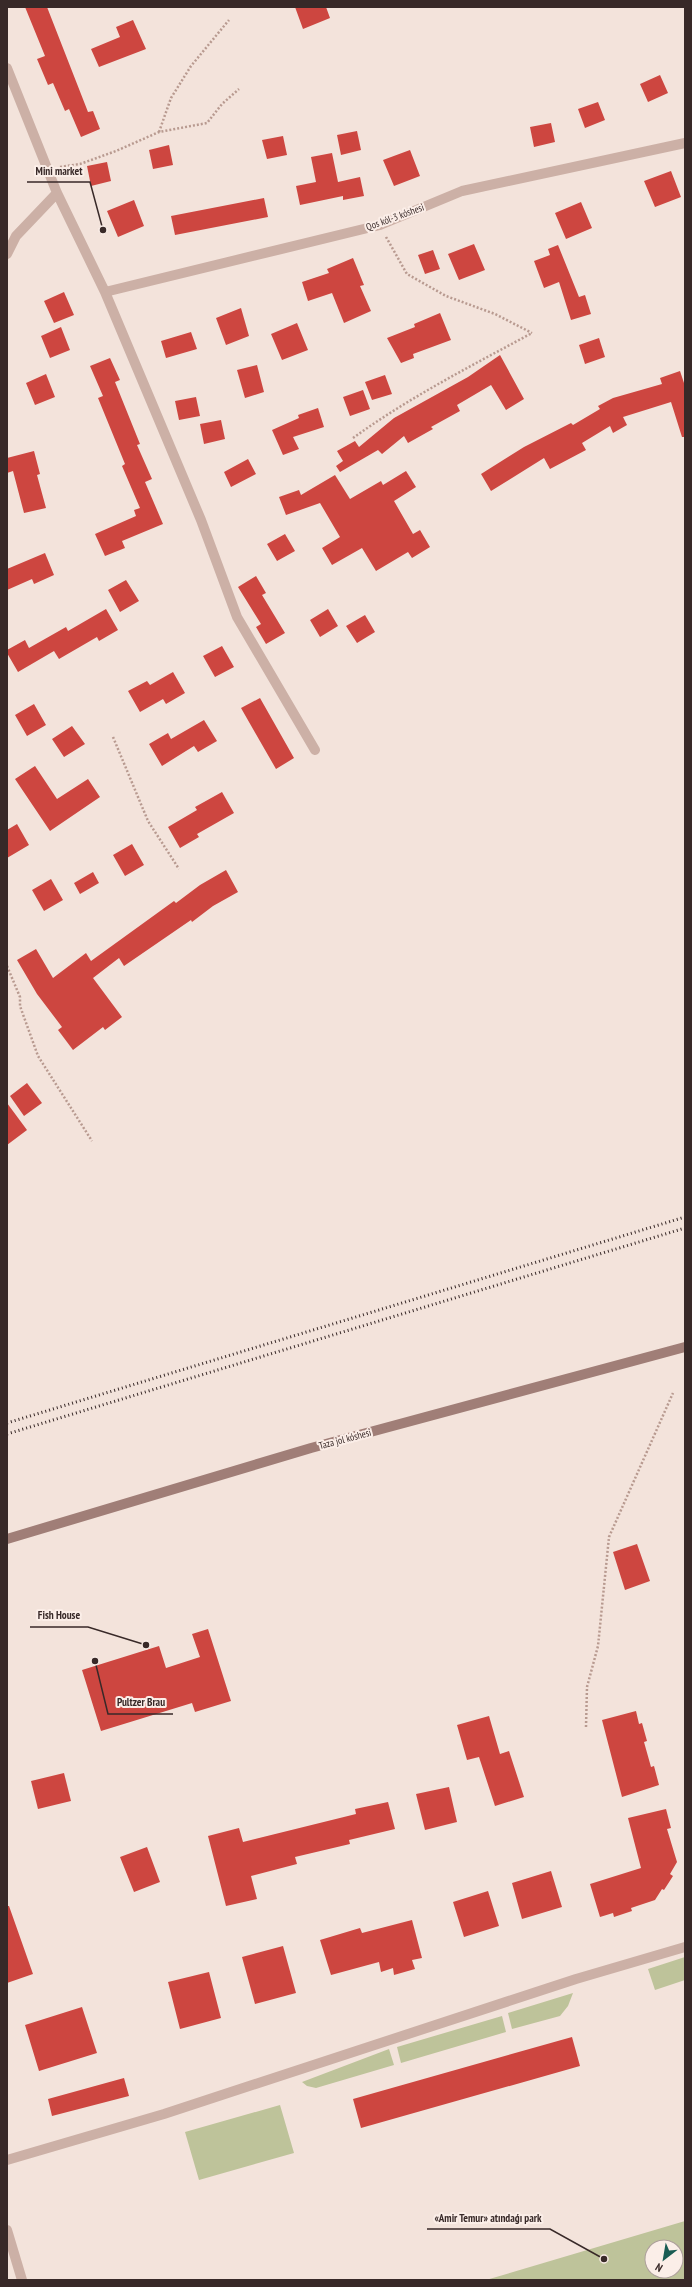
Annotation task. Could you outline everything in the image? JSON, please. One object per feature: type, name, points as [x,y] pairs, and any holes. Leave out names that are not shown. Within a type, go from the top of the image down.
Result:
[{"type":"main road","name":"Taza jol kóshesi","points":[[7,1538],[311,1448],[685,1347]]},
{"type":"street","points":[[7,68],[57,193],[105,292],[201,520],[237,617],[315,750]]},
{"type":"street","name":"Qos kól-3 kóshesi","points":[[105,292],[380,225],[462,191],[685,143]]},
{"type":"street","points":[[7,254],[16,236],[57,193]]},
{"type":"street","points":[[7,2160],[164,2114],[576,1979],[685,1947]]},
{"type":"street","points":[[7,2230],[22,2280]]},
{"type":"path","points":[[159,132],[171,98],[191,66],[229,20]]},
{"type":"path","points":[[47,169],[80,164],[116,151],[159,132],[208,123],[222,104],[239,89]]},
{"type":"path","points":[[353,438],[412,399],[532,333],[495,314],[446,296],[407,274],[380,225]]},
{"type":"path","points":[[113,737],[148,821],[179,869]]},
{"type":"path","points":[[7,966],[20,998],[20,1006],[38,1056],[92,1141]]},
{"type":"path","points":[[586,1727],[587,1687],[598,1646],[609,1537],[674,1393]]},
{"type":"green space","points":[[685,1957],[685,1980],[655,1990],[648,1969]]},
{"type":"green space","points":[[573,1993],[568,2006],[560,2016],[512,2029],[508,2013]]},
{"type":"green space","points":[[502,2016],[506,2032],[401,2063],[397,2047]]},
{"type":"green space","points":[[389,2049],[394,2065],[316,2088],[307,2086],[302,2082]]},
{"type":"green space","points":[[280,2105],[294,2153],[199,2180],[185,2132]]},
{"type":"green space","points":[[685,2221],[685,2280],[486,2280]]},
{"type":"building","points":[[25,7],[47,7],[88,112],[93,111],[100,129],[81,137],[69,109],[65,111],[53,83],[48,85],[37,59],[45,56]]},
{"type":"building","points":[[295,7],[326,7],[330,18],[303,29]]},
{"type":"building","points":[[133,20],[146,49],[99,67],[91,49],[120,37],[116,27]]},
{"type":"building","points":[[660,75],[668,93],[648,102],[640,84]]},
{"type":"building","points":[[598,102],[605,120],[585,128],[578,109]]},
{"type":"building","points":[[551,123],[555,142],[534,147],[530,127]]},
{"type":"building","points":[[357,131],[361,150],[341,155],[337,135]]},
{"type":"building","points":[[283,136],[287,155],[267,159],[262,140]]},
{"type":"building","points":[[169,145],[173,165],[153,169],[149,150]]},
{"type":"building","points":[[410,150],[420,176],[394,186],[383,160]]},
{"type":"building","points":[[332,153],[338,182],[360,177],[364,196],[343,200],[343,196],[300,205],[296,186],[316,182],[311,157]]},
{"type":"building","points":[[107,162],[111,181],[91,186],[87,166]]},
{"type":"building","points":[[671,171],[681,197],[655,207],[644,181]]},
{"type":"building","points":[[264,198],[268,217],[175,235],[171,216]]},
{"type":"building","points":[[134,200],[144,226],[118,237],[107,211]]},
{"type":"building","points":[[581,202],[592,228],[566,239],[555,213]]},
{"type":"building","points":[[474,244],[485,270],[459,280],[448,254]]},
{"type":"building","points":[[558,245],[579,297],[585,295],[591,314],[571,320],[559,282],[544,288],[534,261],[550,255],[548,249]]},
{"type":"building","points":[[433,250],[440,269],[425,274],[418,255]]},
{"type":"building","points":[[353,258],[364,285],[360,286],[371,311],[344,323],[332,293],[308,301],[302,282],[329,273],[327,269]]},
{"type":"building","points":[[64,292],[74,315],[54,323],[44,301]]},
{"type":"building","points":[[241,308],[249,336],[226,345],[216,318]]},
{"type":"building","points":[[440,313],[451,340],[413,354],[414,358],[401,363],[387,338],[415,327],[414,324]]},
{"type":"building","points":[[297,323],[308,350],[282,360],[271,334]]},
{"type":"building","points":[[61,327],[70,350],[50,358],[41,336]]},
{"type":"building","points":[[191,332],[197,349],[166,358],[161,341]]},
{"type":"building","points":[[599,338],[605,357],[585,364],[579,345]]},
{"type":"building","points":[[500,355],[524,399],[506,410],[491,385],[457,405],[460,411],[431,427],[433,429],[408,443],[404,436],[382,454],[378,450],[340,472],[336,466],[343,461],[337,451],[355,441],[359,447],[394,418],[468,377]]},
{"type":"building","points":[[110,358],[120,380],[115,382],[140,444],[137,445],[152,479],[145,482],[163,524],[122,541],[125,548],[105,556],[95,534],[136,516],[134,510],[140,508],[122,466],[125,464],[98,398],[103,396],[90,366]]},
{"type":"building","points":[[257,365],[264,392],[245,398],[237,370]]},
{"type":"building","points":[[680,371],[685,386],[685,437],[682,437],[671,402],[623,417],[627,425],[613,433],[610,426],[582,443],[586,450],[550,469],[544,458],[491,491],[481,474],[524,447],[571,423],[573,425],[600,409],[598,406],[613,398],[662,384],[660,378]]},
{"type":"building","points":[[46,374],[55,397],[35,405],[26,383]]},
{"type":"building","points":[[385,375],[392,394],[372,400],[365,382]]},
{"type":"building","points":[[363,390],[370,409],[350,416],[343,397]]},
{"type":"building","points":[[196,397],[200,416],[179,420],[175,401]]},
{"type":"building","points":[[318,408],[324,427],[293,437],[299,449],[283,455],[272,430],[299,418],[298,415]]},
{"type":"building","points":[[221,420],[225,439],[204,444],[200,424]]},
{"type":"building","points":[[34,451],[40,474],[37,475],[46,508],[24,513],[13,471],[7,473],[7,458]]},
{"type":"building","points":[[248,459],[256,474],[231,487],[224,472]]},
{"type":"building","points":[[406,471],[416,487],[394,501],[413,534],[420,530],[430,547],[412,558],[408,552],[376,571],[362,548],[332,565],[322,548],[340,537],[320,503],[286,515],[279,497],[299,490],[301,495],[335,475],[350,499],[381,481],[383,485]]},
{"type":"building","points":[[285,534],[295,551],[277,561],[267,544]]},
{"type":"building","points":[[45,553],[54,575],[34,584],[32,579],[7,590],[7,569]]},
{"type":"building","points":[[256,576],[266,593],[262,595],[285,633],[266,644],[256,627],[261,624],[238,587]]},
{"type":"building","points":[[126,580],[139,601],[120,612],[108,590]]},
{"type":"building","points":[[106,609],[118,630],[99,641],[97,637],[59,659],[54,651],[18,672],[7,653],[7,650],[25,640],[29,648],[66,627],[68,631]]},
{"type":"building","points":[[328,609],[338,626],[320,637],[310,620]]},
{"type":"building","points":[[365,615],[375,632],[357,643],[346,626]]},
{"type":"building","points":[[222,646],[234,667],[215,677],[203,656]]},
{"type":"building","points":[[173,672],[185,693],[166,704],[163,699],[140,712],[128,691],[147,681],[150,685]]},
{"type":"building","points":[[260,698],[294,758],[276,769],[241,708]]},
{"type":"building","points":[[34,704],[46,725],[27,736],[15,715]]},
{"type":"building","points":[[204,720],[217,741],[198,752],[194,746],[162,766],[149,744],[168,733],[171,739]]},
{"type":"building","points":[[72,726],[85,744],[64,757],[52,739]]},
{"type":"building","points":[[35,766],[57,799],[88,779],[100,797],[50,831],[15,779]]},
{"type":"building","points":[[222,792],[234,813],[197,834],[199,837],[180,848],[168,827],[197,810],[195,807]]},
{"type":"building","points":[[17,824],[29,845],[7,858],[7,830]]},
{"type":"building","points":[[132,844],[144,865],[125,876],[113,855]]},
{"type":"building","points":[[226,870],[238,892],[213,906],[192,922],[191,920],[124,966],[119,958],[93,978],[122,1017],[105,1030],[103,1027],[73,1050],[58,1030],[62,1027],[37,994],[17,960],[36,949],[53,978],[86,953],[91,961],[174,901],[176,903],[200,885]]},
{"type":"building","points":[[93,872],[99,883],[80,894],[74,883]]},
{"type":"building","points":[[51,879],[63,900],[44,911],[32,890]]},
{"type":"building","points":[[27,1083],[42,1103],[24,1116],[10,1096]]},
{"type":"building","points":[[7,1103],[27,1130],[7,1145]]},
{"type":"building","points":[[637,1544],[650,1581],[625,1590],[613,1552]]},
{"type":"building","points":[[208,1629],[231,1701],[195,1712],[192,1703],[101,1731],[82,1670],[159,1646],[166,1668],[200,1657],[192,1634]]},
{"type":"building","points":[[636,1711],[639,1724],[642,1723],[647,1741],[644,1742],[651,1767],[654,1766],[659,1785],[622,1797],[602,1720]]},
{"type":"building","points":[[489,1716],[500,1754],[509,1751],[524,1797],[495,1806],[479,1757],[467,1760],[457,1725]]},
{"type":"building","points":[[64,1773],[71,1801],[38,1809],[31,1781]]},
{"type":"building","points":[[449,1787],[457,1822],[425,1830],[416,1794]]},
{"type":"building","points":[[388,1802],[395,1829],[349,1840],[350,1844],[295,1857],[297,1864],[251,1876],[257,1899],[226,1906],[208,1836],[239,1828],[243,1842],[356,1814],[355,1809]]},
{"type":"building","points":[[666,1809],[671,1828],[667,1829],[677,1862],[670,1874],[673,1876],[655,1900],[631,1908],[632,1911],[614,1917],[613,1913],[600,1917],[590,1884],[641,1868],[628,1818]]},
{"type":"building","points":[[147,1847],[160,1882],[134,1892],[120,1857]]},
{"type":"building","points":[[551,1871],[562,1907],[522,1919],[512,1883]]},
{"type":"building","points":[[488,1891],[499,1926],[464,1937],[453,1902]]},
{"type":"building","points":[[7,1906],[9,1906],[33,1974],[7,1983]]},
{"type":"building","points":[[412,1920],[422,1958],[412,1960],[415,1969],[394,1975],[393,1968],[381,1972],[379,1962],[331,1975],[320,1940],[360,1928],[362,1933]]},
{"type":"building","points":[[283,1946],[296,1993],[255,2004],[242,1957]]},
{"type":"building","points":[[209,1972],[221,2018],[180,2029],[168,1982]]},
{"type":"building","points":[[82,2007],[97,2053],[39,2071],[25,2025]]},
{"type":"building","points":[[572,2037],[580,2066],[361,2128],[353,2099]]},
{"type":"building","points":[[124,2078],[129,2096],[52,2116],[48,2099]]},
{"type":"railway","points":[[7,1423],[685,1217]]},
{"type":"railway","points":[[7,1434],[685,1228]]},
{"type":"place","name":"Mini market","points":[[103,230]]},
{"type":"place","name":"Fish House","points":[[146,1645]]},
{"type":"place","name":"Pultzer Brau","points":[[95,1661]]},
{"type":"place","name":"«Amir Temur» atındaǵı park","points":[[604,2259]]}]
